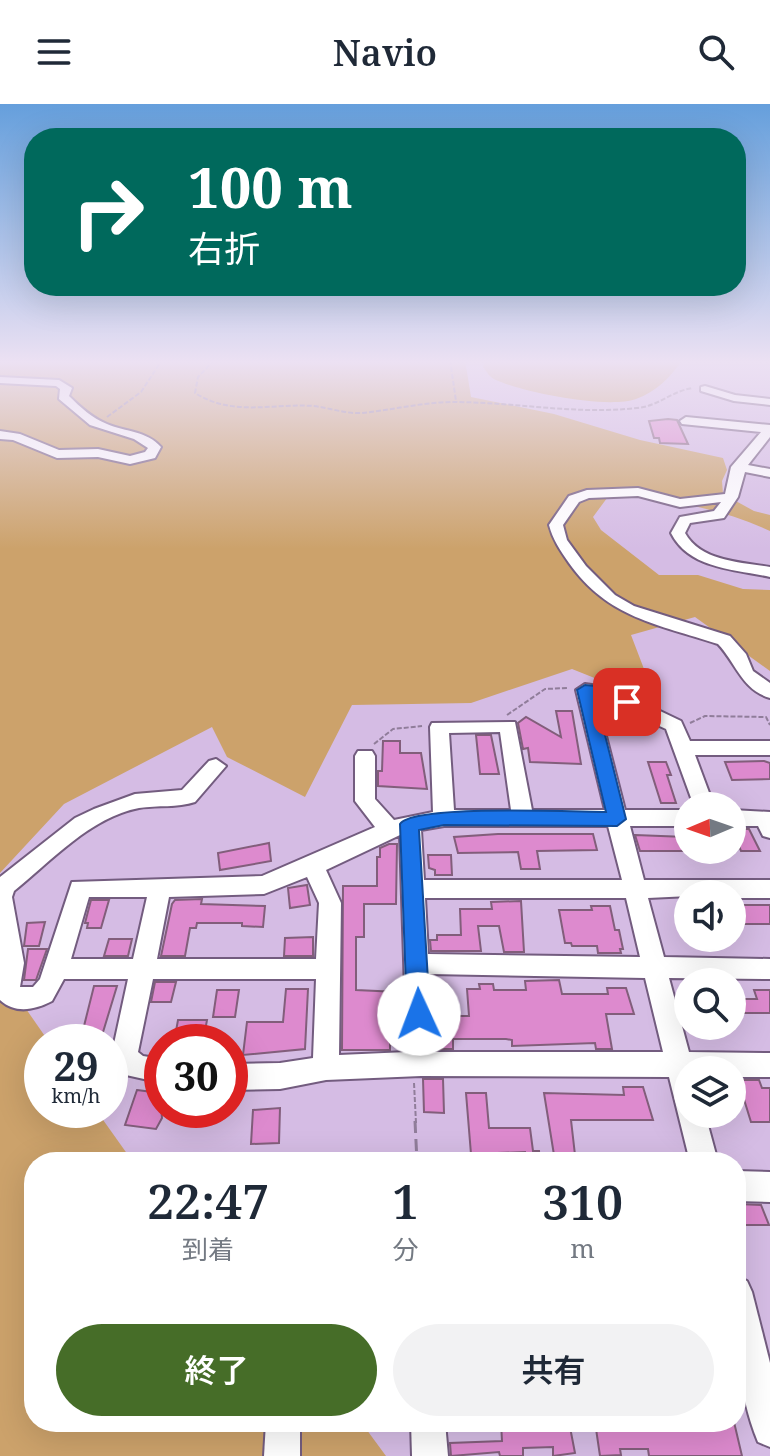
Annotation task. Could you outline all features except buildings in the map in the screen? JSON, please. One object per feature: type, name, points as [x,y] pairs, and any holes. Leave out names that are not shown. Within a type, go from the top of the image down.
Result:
[{"type":"street","points":[[0,435],[16,437],[57,454],[98,453],[130,460],[144,458],[154,451],[151,442],[100,423]]},
{"type":"street","points":[[706,423],[770,430]]},
{"type":"street","points":[[770,430],[746,452],[738,467],[731,497],[719,515],[685,520],[678,533],[681,542],[698,555],[770,572]]},
{"type":"street","points":[[738,467],[770,473]]},
{"type":"street","points":[[731,497],[680,503],[638,492],[587,494],[574,499],[561,514],[556,532],[581,569],[609,598],[628,609],[724,640],[737,654],[746,674],[770,692]]},
{"type":"street","points":[[677,1056],[585,690],[606,692],[674,725],[699,792]]},
{"type":"street","points":[[444,818],[439,727],[508,726],[523,819]]},
{"type":"street","points":[[684,748],[770,748]]},
{"type":"street","points":[[365,756],[365,801],[400,827],[415,889],[421,1064]]},
{"type":"street","points":[[216,766],[188,797],[135,801],[82,824],[5,886],[1,897],[12,963],[5,989],[15,998],[40,997],[47,991],[80,888],[251,887],[313,866],[400,827],[444,818],[674,818]]},
{"type":"street","points":[[746,820],[768,822]]},
{"type":"street","points":[[313,866],[330,903],[326,1068]]},
{"type":"street","points":[[144,1069],[136,1068],[127,1061],[125,1053],[160,888]]},
{"type":"street","points":[[415,889],[770,889]]},
{"type":"street","points":[[416,964],[770,969]]},
{"type":"street","points":[[56,969],[328,969]]},
{"type":"street","points":[[248,1077],[280,1076],[326,1068],[421,1064],[674,1064]]},
{"type":"street","points":[[746,1065],[770,1065]]},
{"type":"street","points":[[695,1128],[701,1152]]},
{"type":"street","points":[[746,1186],[770,1187]]},
{"type":"street","points":[[746,1351],[770,1430]]},
{"type":"street","points":[[282,1456],[283,1432]]},
{"type":"street","points":[[429,1432],[430,1456]]},
{"type":"path","points":[[493,726],[545,689],[585,690]]},
{"type":"path","points":[[674,725],[705,716],[766,717],[770,725]]},
{"type":"path","points":[[365,756],[383,734],[393,729],[439,727]]},
{"type":"path","points":[[417,1152],[414,1075],[421,1064]]},
{"type":"shaded area","points":[[0,423],[584,423],[640,440],[723,458],[727,470],[722,481],[723,494],[754,511],[770,515],[770,531],[712,510],[610,494],[593,517],[601,530],[659,575],[698,575],[743,589],[770,590],[770,671],[695,617],[631,635],[657,703],[572,669],[471,703],[352,705],[305,797],[227,757],[212,727],[64,804],[0,873]]},
{"type":"shaded area","points":[[0,925],[24,1006],[36,1024],[24,1024],[24,1128],[109,1128],[126,1152],[24,1152],[24,1432],[368,1432],[386,1456],[0,1456]]},
{"type":"route","points":[[419,1014],[410,824],[444,818],[617,819],[585,690],[600,690],[627,702]]}]
